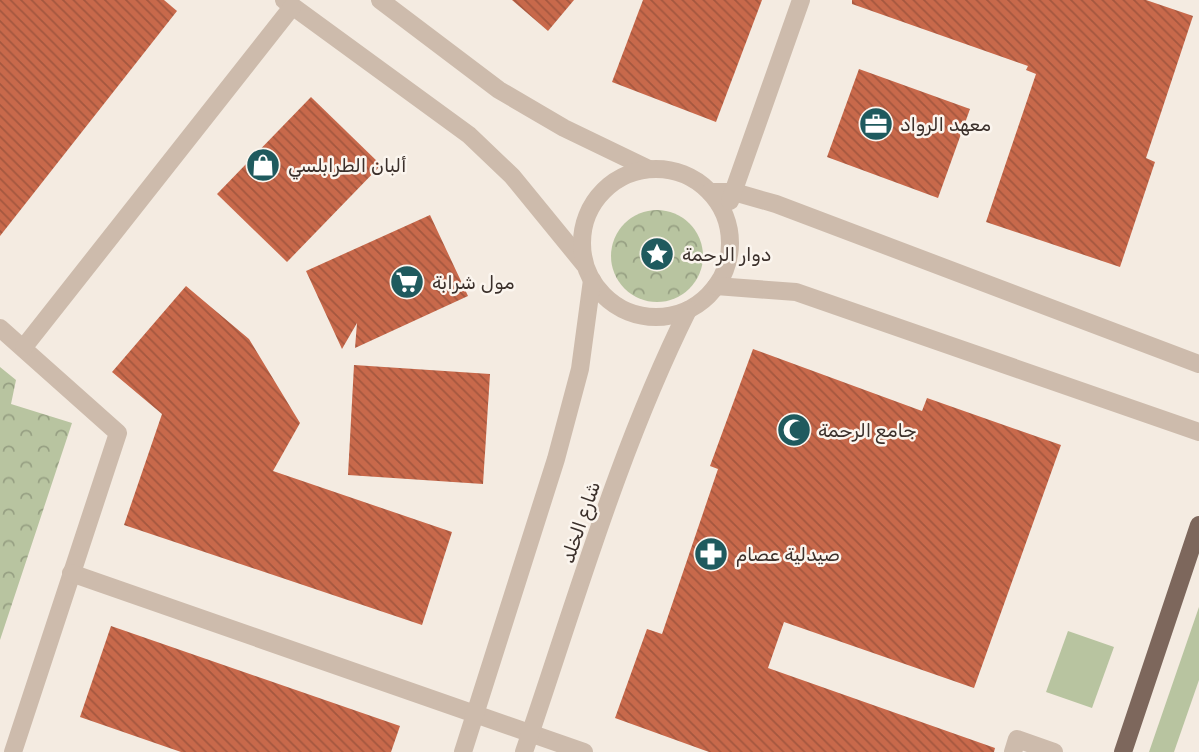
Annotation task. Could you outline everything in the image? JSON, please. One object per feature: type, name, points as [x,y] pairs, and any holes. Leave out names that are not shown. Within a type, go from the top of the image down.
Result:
[{"type":"main road","points":[[1124,752],[1199,525]]},
{"type":"street","points":[[380,0],[499,90],[564,128],[649,169]]},
{"type":"street","points":[[724,213],[734,192],[801,0]]},
{"type":"street","points":[[24,347],[288,3],[469,135],[512,176],[589,274],[610,300],[634,313],[661,317],[688,310],[716,286],[727,264],[730,238],[724,213],[710,192],[692,178],[671,170],[649,169],[627,175],[609,186],[594,203],[583,234],[589,274],[580,369],[556,459],[463,752]]},
{"type":"street","points":[[710,192],[734,192],[776,204],[1199,364]]},
{"type":"street","points":[[716,286],[796,292],[1199,432]]},
{"type":"street","name":"شارع الخلد","points":[[524,752],[643,407],[688,310]]},
{"type":"street","points":[[0,328],[118,433],[13,752]]},
{"type":"street","points":[[71,573],[584,752]]},
{"type":"street","points":[[1013,752],[1017,739],[1054,752]]},
{"type":"green space","points":[[657,210],[683,218],[695,230],[703,256],[695,282],[683,294],[657,302],[631,294],[619,282],[611,256],[619,230],[631,218]]},
{"type":"green space","points":[[0,367],[16,380],[11,404],[72,423],[0,640]]},
{"type":"green space","points":[[1199,607],[1199,680],[1174,752],[1149,752]]},
{"type":"green space","points":[[1068,631],[1114,647],[1092,708],[1046,692]]},
{"type":"building","points":[[0,0],[164,0],[177,11],[0,236]]},
{"type":"building","points":[[512,0],[574,0],[548,31]]},
{"type":"building","points":[[643,0],[762,0],[716,122],[612,82]]},
{"type":"building","points":[[852,0],[1146,0],[1193,16],[1146,158],[1155,162],[1120,267],[986,222],[1036,74],[1026,70],[1028,66],[852,4]]},
{"type":"building","points":[[859,69],[970,109],[938,198],[827,157]]},
{"type":"building","points":[[311,97],[381,165],[287,262],[217,194]]},
{"type":"building","points":[[430,215],[468,296],[355,348],[357,323],[342,349],[306,271]]},
{"type":"building","points":[[186,286],[249,339],[300,423],[273,471],[452,532],[422,625],[124,525],[162,414],[112,372]]},
{"type":"building","points":[[753,349],[922,411],[927,398],[1061,445],[974,688],[784,622],[768,668],[995,748],[994,752],[709,752],[615,718],[647,629],[662,634],[718,469],[710,466]]},
{"type":"building","points":[[354,365],[490,374],[483,484],[348,475]]},
{"type":"building","points":[[111,626],[400,726],[391,752],[181,752],[80,717]]},
{"type":"place","name":"معهد الرواد","points":[[876,124]]},
{"type":"place","name":"ألبان الطرابلسي","points":[[263,165]]},
{"type":"place","name":"دوار الرحمة","points":[[657,254]]},
{"type":"place","name":"مول شرابة","points":[[407,282]]},
{"type":"place","name":"جامع الرحمة","points":[[794,430]]},
{"type":"place","name":"صيدلية عصام","points":[[711,554]]}]
